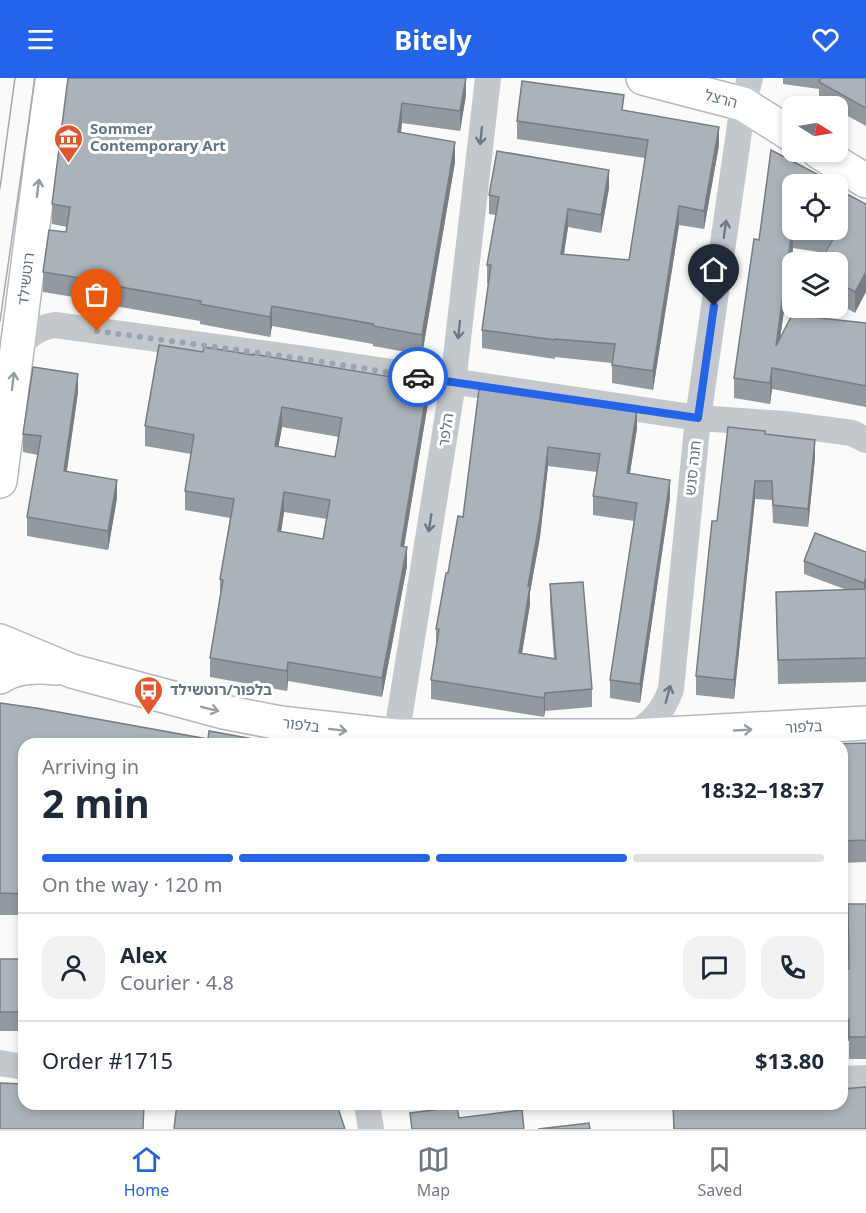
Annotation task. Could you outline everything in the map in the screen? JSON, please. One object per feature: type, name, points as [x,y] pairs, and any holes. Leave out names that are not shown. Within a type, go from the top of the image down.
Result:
[{"type":"street","name":"רוטשילד","points":[[0,481],[52,78]]},
{"type":"street","name":"הלפר","points":[[395,738],[453,383],[488,78]]},
{"type":"street","name":"הרצל","points":[[643,78],[746,91],[782,125]]},
{"type":"street","name":"חנה סנש","points":[[631,736],[648,726],[657,717],[666,704],[670,689],[698,418],[746,91]]},
{"type":"street","points":[[835,162],[866,181]]},
{"type":"street","points":[[17,350],[31,333],[42,327],[55,325],[304,359],[698,418],[785,424],[852,434],[866,440]]},
{"type":"street","name":"בלפור","points":[[0,641],[72,671],[225,712],[280,723],[381,738]]},
{"type":"street","points":[[0,677],[20,669],[41,666],[72,671]]},
{"type":"street","name":"בלפור","points":[[513,738],[631,736],[866,723]]},
{"type":"street","points":[[0,1063],[18,1066]]},
{"type":"street","points":[[848,1079],[866,1078]]},
{"type":"street","points":[[368,1110],[371,1129]]},
{"type":"building","points":[[68,78],[466,78],[460,111],[402,103],[398,132],[455,142],[422,335],[272,306],[270,317],[200,304],[201,301],[43,272],[49,230],[66,232],[70,207],[52,204]]},
{"type":"building","points":[[821,78],[866,78],[866,108],[848,96],[819,82]]},
{"type":"building","points":[[522,81],[624,95],[622,110],[719,127],[704,211],[679,206],[653,371],[612,365],[615,344],[555,340],[482,330],[491,265],[487,265],[499,197],[489,195],[497,151],[609,170],[601,215],[568,209],[561,254],[629,260],[648,140],[517,121]]},
{"type":"building","points":[[771,150],[782,156],[782,162],[794,162],[817,174],[782,174],[782,240],[791,240],[789,252],[782,252],[782,302],[776,346],[790,318],[820,318],[866,323],[866,386],[772,368],[770,383],[734,378],[754,239],[759,240]]},
{"type":"building","points":[[848,195],[866,204],[866,272],[855,292],[848,288],[848,252],[826,252],[833,240],[848,240]]},
{"type":"building","points":[[159,345],[203,352],[204,347],[428,383],[401,546],[407,547],[382,678],[288,662],[287,671],[210,658],[223,580],[220,579],[234,499],[185,491],[194,435],[145,426]],"holes":[[[282,407],[342,418],[335,457],[275,446]],[[284,492],[330,500],[323,539],[278,531]]]},
{"type":"building","points":[[33,367],[78,374],[64,471],[117,480],[108,531],[27,517],[41,436],[23,434]]},
{"type":"building","points":[[479,389],[637,409],[627,473],[670,480],[640,684],[610,680],[637,503],[593,496],[600,454],[548,447],[540,518],[519,653],[556,659],[550,584],[583,582],[592,689],[545,693],[544,698],[431,680],[439,629],[436,629],[446,573],[448,573],[458,516],[463,517]]},
{"type":"building","points":[[728,427],[815,440],[808,509],[773,505],[772,481],[755,481],[734,680],[696,676],[712,521],[717,521]]},
{"type":"building","points":[[815,533],[866,552],[864,583],[804,561]]},
{"type":"building","points":[[866,589],[866,658],[778,660],[776,592]]},
{"type":"building","points":[[0,703],[202,738],[18,738],[18,894],[0,893]]},
{"type":"building","points":[[209,731],[248,738],[208,738]]},
{"type":"building","points":[[866,743],[866,840],[848,841],[848,744]]},
{"type":"building","points":[[848,904],[866,904],[866,1037],[849,1037]]},
{"type":"building","points":[[0,959],[18,959],[18,1012],[0,1012]]},
{"type":"building","points":[[0,1083],[18,1084],[18,1110],[144,1110],[143,1129],[0,1129]]},
{"type":"building","points":[[866,1087],[866,1129],[674,1129],[673,1110],[848,1110],[848,1088]]},
{"type":"building","points":[[176,1110],[339,1110],[345,1129],[174,1129]]},
{"type":"building","points":[[458,1110],[459,1118],[522,1110],[524,1129],[412,1129],[410,1113]]},
{"type":"building","points":[[589,1123],[590,1129],[538,1129]]},
{"type":"tram line","points":[[0,188],[15,78]]},
{"type":"tram line","points":[[0,321],[35,78]]},
{"type":"way so far","points":[[97,331],[418,377]]},
{"type":"place","name":"Sommer Contemporary Art","points":[[69,164]]},
{"type":"place","name":"בלפור/רוטשילד","points":[[149,716]]},
{"type":"route","points":[[418,377],[698,418],[714,306]]}]
